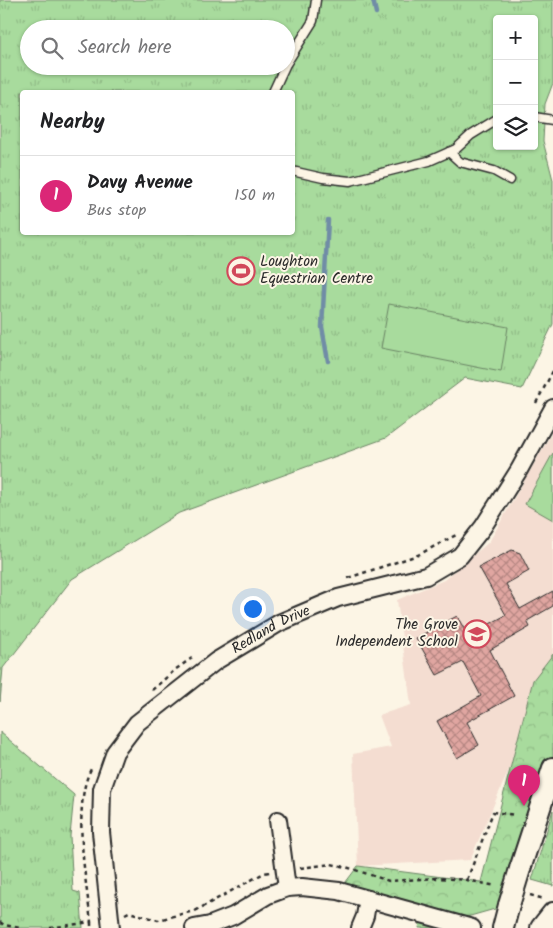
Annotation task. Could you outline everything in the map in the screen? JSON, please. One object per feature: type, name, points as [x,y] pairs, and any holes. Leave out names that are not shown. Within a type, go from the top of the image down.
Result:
[{"type":"street","name":"Redland Drive","points":[[111,928],[101,832],[102,789],[115,752],[137,723],[216,661],[279,623],[338,598],[426,576],[460,556],[483,527],[520,470],[553,408]]},
{"type":"street","points":[[502,928],[553,768]]},
{"type":"street","points":[[278,820],[287,888]]},
{"type":"street","points":[[194,928],[210,925],[233,916],[268,895],[287,888],[339,890],[451,925],[472,928]]},
{"type":"street","points":[[360,928],[365,916],[368,899]]},
{"type":"lane","points":[[295,50],[313,21],[316,0]]},
{"type":"lane","points":[[274,90],[281,75]]},
{"type":"lane","points":[[538,118],[553,120]]},
{"type":"lane","points":[[295,171],[323,178],[350,181],[429,161],[456,149],[470,135],[493,121]]},
{"type":"lane","points":[[449,152],[460,162],[494,171],[510,180]]},
{"type":"path","points":[[466,880],[493,812],[514,815]]},
{"type":"path","points":[[0,922],[4,925],[21,928]]},
{"type":"shaded area","name":"The Grove Independent School","points":[[553,431],[553,667],[470,860],[358,866],[353,754],[391,747],[379,715],[411,705],[397,600],[444,580],[489,542]]},
{"type":"green space","name":"Loughton Equestrian Centre","points":[[0,0],[553,0],[553,83],[545,104],[543,141],[553,180],[553,324],[522,389],[465,378],[386,438],[179,513],[72,579],[3,668],[0,702]]},
{"type":"green space","points":[[389,304],[508,327],[501,372],[381,348]]},
{"type":"green space","points":[[553,453],[553,520],[525,504]]},
{"type":"green space","points":[[553,654],[553,770],[509,905],[449,922],[433,918],[436,928],[419,928],[422,915],[339,891],[358,866],[481,882],[533,680]]},
{"type":"green space","points":[[0,732],[74,795],[70,836],[73,891],[80,893],[83,928],[0,928]]},
{"type":"green space","points":[[553,810],[553,886],[532,880]]},
{"type":"building","points":[[512,550],[520,553],[529,571],[506,584],[520,609],[553,591],[553,606],[527,621],[530,627],[490,650],[514,696],[467,722],[479,745],[457,758],[437,721],[481,696],[463,662],[437,675],[416,638],[457,616],[468,636],[506,615],[479,567]]},
{"type":"waterway","points":[[373,0],[376,13]]},
{"type":"waterway","points":[[328,220],[322,327],[328,361]]},
{"type":"place","name":"Loughton Equestrian Centre","points":[[241,271]]},
{"type":"place","name":"The Grove Independent School","points":[[477,634]]},
{"type":"place","name":"Davy Avenue","points":[[524,806]]}]
